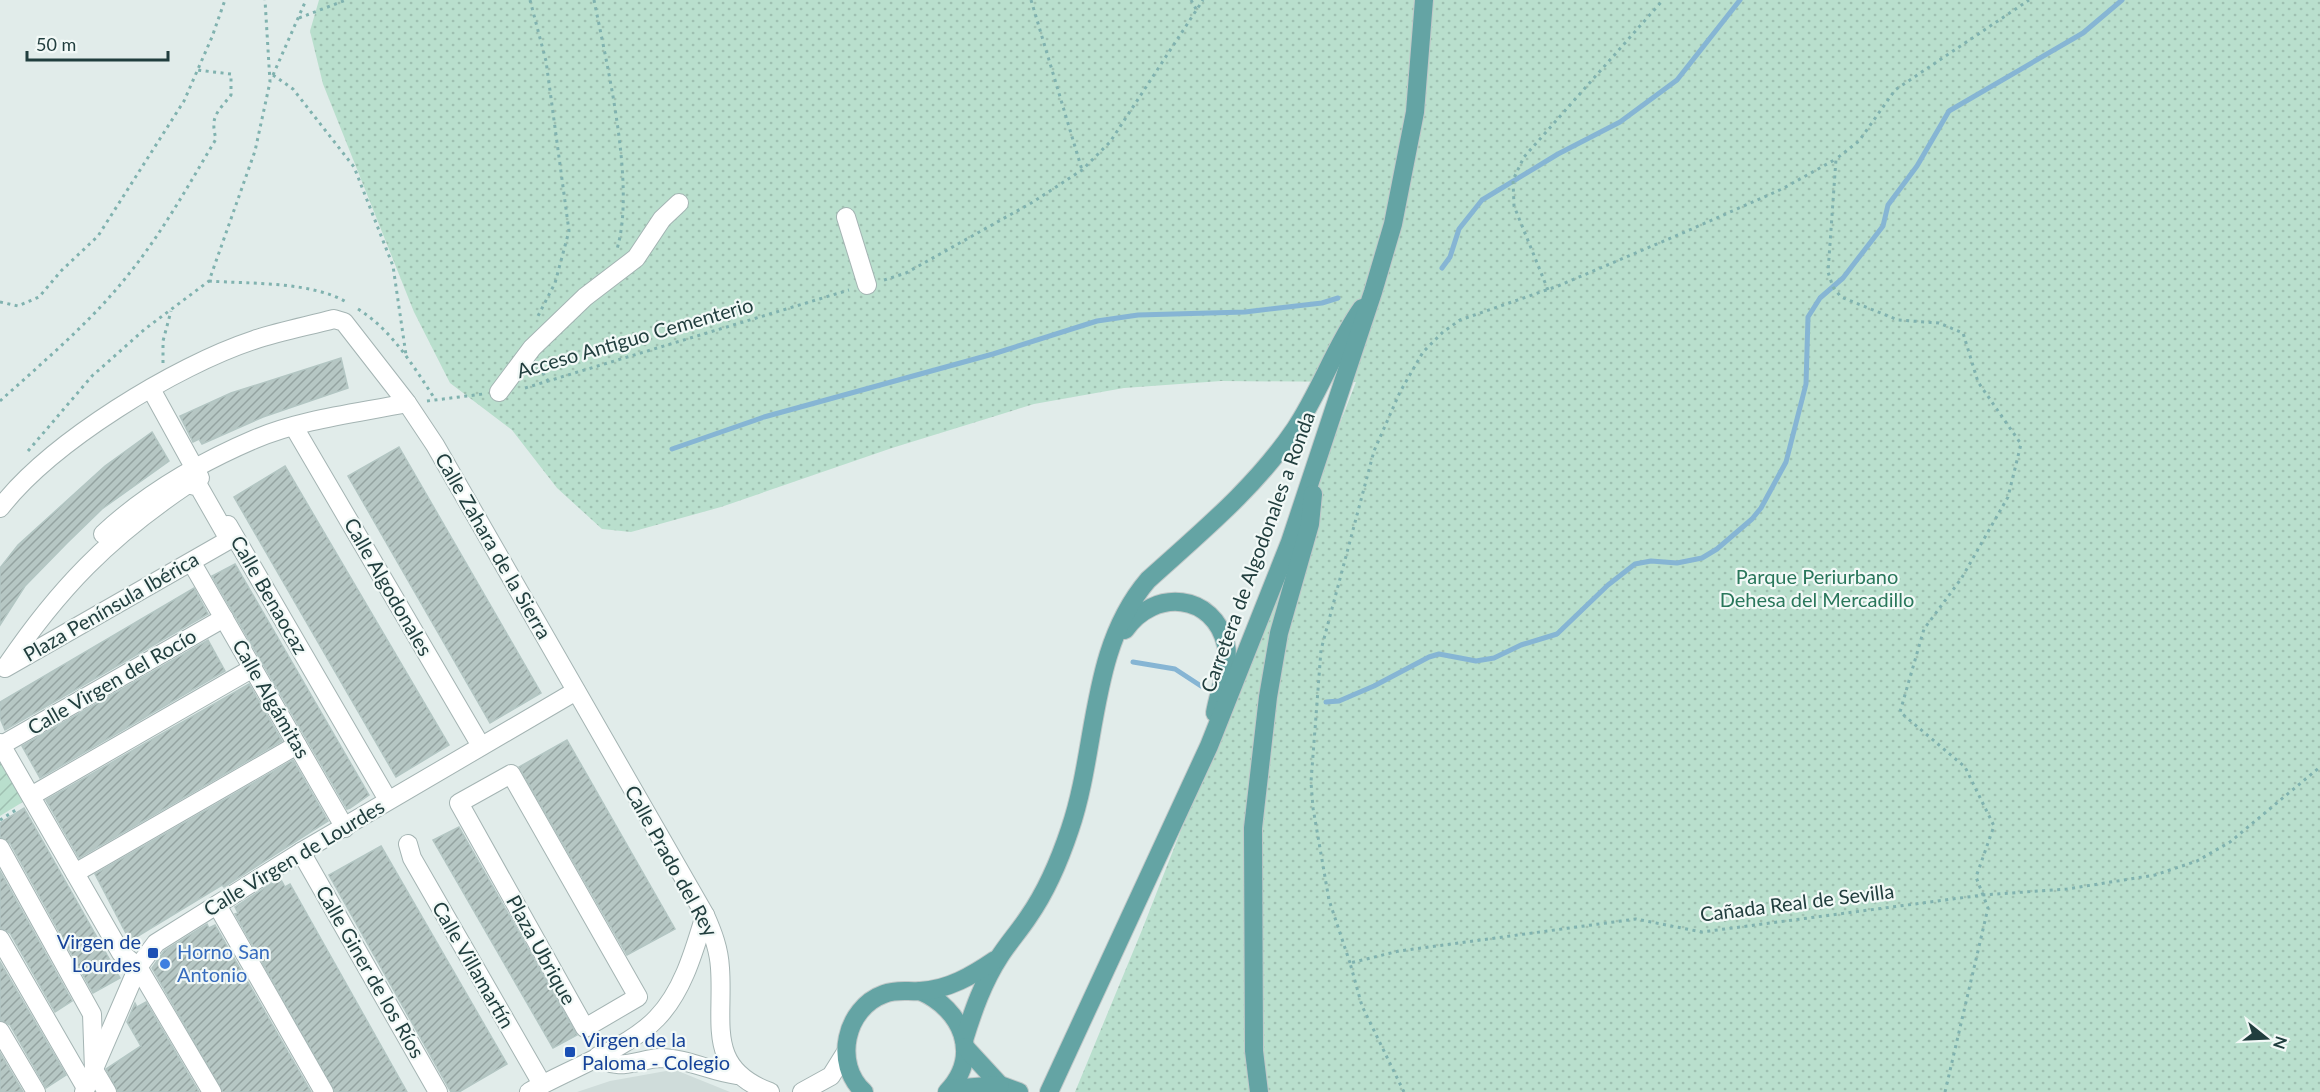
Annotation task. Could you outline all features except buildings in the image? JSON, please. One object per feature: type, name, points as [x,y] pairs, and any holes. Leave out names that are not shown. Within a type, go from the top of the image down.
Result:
[{"type":"main road","name":"Carretera de Algodonales a Ronda","points":[[1049,1092],[1209,746],[1245,660],[1317,462],[1373,292],[1406,162],[1421,57],[1424,0]]},
{"type":"main road","points":[[964,1044],[978,998],[999,957],[1030,914],[1054,872],[1070,829],[1082,788],[1100,684],[1122,618],[1135,595],[1148,580],[1265,471],[1296,426],[1327,374],[1346,331],[1373,292]]},
{"type":"main road","points":[[1259,1092],[1254,1051],[1253,828],[1268,697],[1279,633],[1310,524],[1317,462]]},
{"type":"main road","points":[[1115,639],[1133,617],[1147,607],[1164,602],[1181,601],[1198,607],[1212,617],[1222,631],[1227,648],[1226,666],[1221,680],[1209,746]]},
{"type":"main road","points":[[920,992],[940,988],[972,976],[999,957]]},
{"type":"main road","points":[[864,1092],[850,1071],[846,1052],[848,1034],[856,1017],[868,1003],[884,994],[902,990],[920,992],[936,998],[949,1009],[959,1023],[964,1044],[964,1062],[949,1090],[1010,1089]]},
{"type":"main road","points":[[964,1044],[1010,1089]]},
{"type":"street","points":[[499,392],[532,348],[604,282],[636,258],[662,219],[680,203]]},
{"type":"street","points":[[846,217],[867,285]]},
{"type":"street","name":"Calle Zahara de la Sierra","points":[[0,508],[11,494],[73,440],[127,403],[200,363],[254,340],[334,319],[345,322],[408,403],[435,445],[576,691]]},
{"type":"street","name":"Calle Benaocaz","points":[[158,386],[195,469],[232,542],[388,800]]},
{"type":"street","name":"Plaza Península Ibérica","points":[[0,658],[78,557],[129,510],[195,469],[255,439],[294,427],[408,403]]},
{"type":"street","name":"Calle Algodonales","points":[[294,427],[481,746]]},
{"type":"street","name":"Plaza Península Ibérica","points":[[188,484],[199,488],[232,542],[15,663],[5,668],[30,631],[98,553],[145,513],[188,484]]},
{"type":"street","name":"Plaza Península Ibérica","points":[[0,681],[196,570],[232,542]]},
{"type":"street","name":"Calle Algámitas","points":[[196,570],[345,828]]},
{"type":"street","name":"Calle Virgen del Rocío","points":[[1,745],[224,618]]},
{"type":"street","points":[[31,796],[253,668]]},
{"type":"street","name":"Calle Virgen de Lourdes","points":[[85,1090],[138,967],[156,943],[301,852],[576,691]]},
{"type":"street","name":"Calle Prado del Rey","points":[[576,691],[705,915],[719,954],[723,1052],[738,1075]]},
{"type":"street","points":[[1,745],[121,952],[138,967],[212,1092]]},
{"type":"street","points":[[75,873],[297,745]]},
{"type":"street","name":"Plaza Ubrique","points":[[511,774],[638,997],[585,1028],[459,803],[511,774]]},
{"type":"street","name":"Calle Villamartín","points":[[408,844],[412,858],[536,1088]]},
{"type":"street","points":[[0,848],[92,1014],[94,1070],[107,1092]]},
{"type":"street","name":"Calle Giner de los Ríos","points":[[301,852],[438,1092]]},
{"type":"street","points":[[217,904],[324,1092]]},
{"type":"street","points":[[536,1088],[598,1056],[647,1027],[664,1010],[683,977],[705,915]]},
{"type":"street","points":[[0,939],[85,1090]]},
{"type":"street","points":[[0,1031],[36,1092]]},
{"type":"street","points":[[802,1092],[831,1076],[846,1052]]},
{"type":"street","points":[[598,1056],[614,1065],[667,1058],[712,1071],[738,1075],[770,1092]]},
{"type":"path","points":[[0,302],[18,306],[39,297],[61,271],[98,236],[184,101],[225,0]]},
{"type":"path","points":[[266,0],[270,82]]},
{"type":"path","points":[[26,453],[92,376],[145,328],[209,281],[255,151],[270,82],[306,0]]},
{"type":"path","points":[[299,18],[346,0]]},
{"type":"path","points":[[530,0],[546,61],[569,231],[555,283],[529,332],[532,354],[548,381]]},
{"type":"path","points":[[594,0],[613,93],[623,194],[618,246],[604,282]]},
{"type":"path","points":[[1031,0],[1083,170]]},
{"type":"path","points":[[1191,0],[1197,10]]},
{"type":"path","name":"Acceso Antiguo Cementerio","points":[[408,403],[499,392],[548,381],[906,273],[1033,202],[1083,170],[1110,142],[1203,0]]},
{"type":"path","points":[[1548,290],[1514,206],[1513,180],[1524,157],[1663,0]]},
{"type":"path","points":[[1404,1092],[1362,1006],[1329,900],[1320,859],[1311,782],[1321,650],[1374,451],[1400,392],[1423,352],[1443,332],[1460,321],[1548,290],[1782,189],[1836,159],[1859,141],[1895,90],[2029,0]]},
{"type":"path","points":[[0,401],[93,316],[128,275],[175,208],[216,139],[212,123],[231,95],[231,74],[197,70]]},
{"type":"path","points":[[273,75],[293,89],[354,167],[393,266],[406,354]]},
{"type":"path","points":[[1836,159],[1828,272],[1833,287],[1841,297],[1898,320],[1939,323],[1963,333],[1978,382],[2021,444],[2008,498],[1961,579],[1924,629],[1900,712],[1965,767],[1994,826],[1976,877],[1988,909],[1945,1092]]},
{"type":"path","points":[[158,386],[163,341],[171,309]]},
{"type":"path","name":"Cañada Real de Sevilla","points":[[1350,963],[1399,951],[1636,920],[1702,932],[1983,895],[2067,889],[2155,875],[2198,861],[2230,842],[2320,767]]},
{"type":"shaded area","points":[[678,1071],[730,1092],[577,1092],[610,1081]]},
{"type":"green space","name":"Parque Periurbano Dehesa del Mercadillo","points":[[319,0],[2320,0],[2320,1092],[1075,1092],[1142,930],[1356,382],[1221,381],[1124,388],[1034,404],[892,448],[721,507],[631,532],[602,529],[557,488],[512,430],[450,383],[414,312],[323,84],[310,31]]},
{"type":"green space","points":[[0,758],[26,800],[0,816]]},
{"type":"waterway","points":[[1442,268],[1450,257],[1459,229],[1482,200],[1558,154],[1620,122],[1677,80],[1740,0]]},
{"type":"waterway","points":[[1326,702],[1339,701],[1439,654],[1476,661],[1494,658],[1521,645],[1557,634],[1608,585],[1635,564],[1651,561],[1677,563],[1702,558],[1717,549],[1752,519],[1761,508],[1786,462],[1806,384],[1808,317],[1820,298],[1843,278],[1883,226],[1888,205],[1917,166],[1949,111],[2083,33],[2122,0]]},
{"type":"waterway","points":[[672,449],[764,417],[993,354],[1097,321],[1138,315],[1245,312],[1322,303],[1338,298]]},
{"type":"waterway","points":[[1133,662],[1175,669],[1201,686]]},
{"type":"place","name":"Virgen de Lourdes","points":[[153,953]]},
{"type":"place","name":"Horno San Antonio","points":[[165,964]]},
{"type":"place","name":"Virgen de la Paloma - Colegio","points":[[570,1052]]}]
